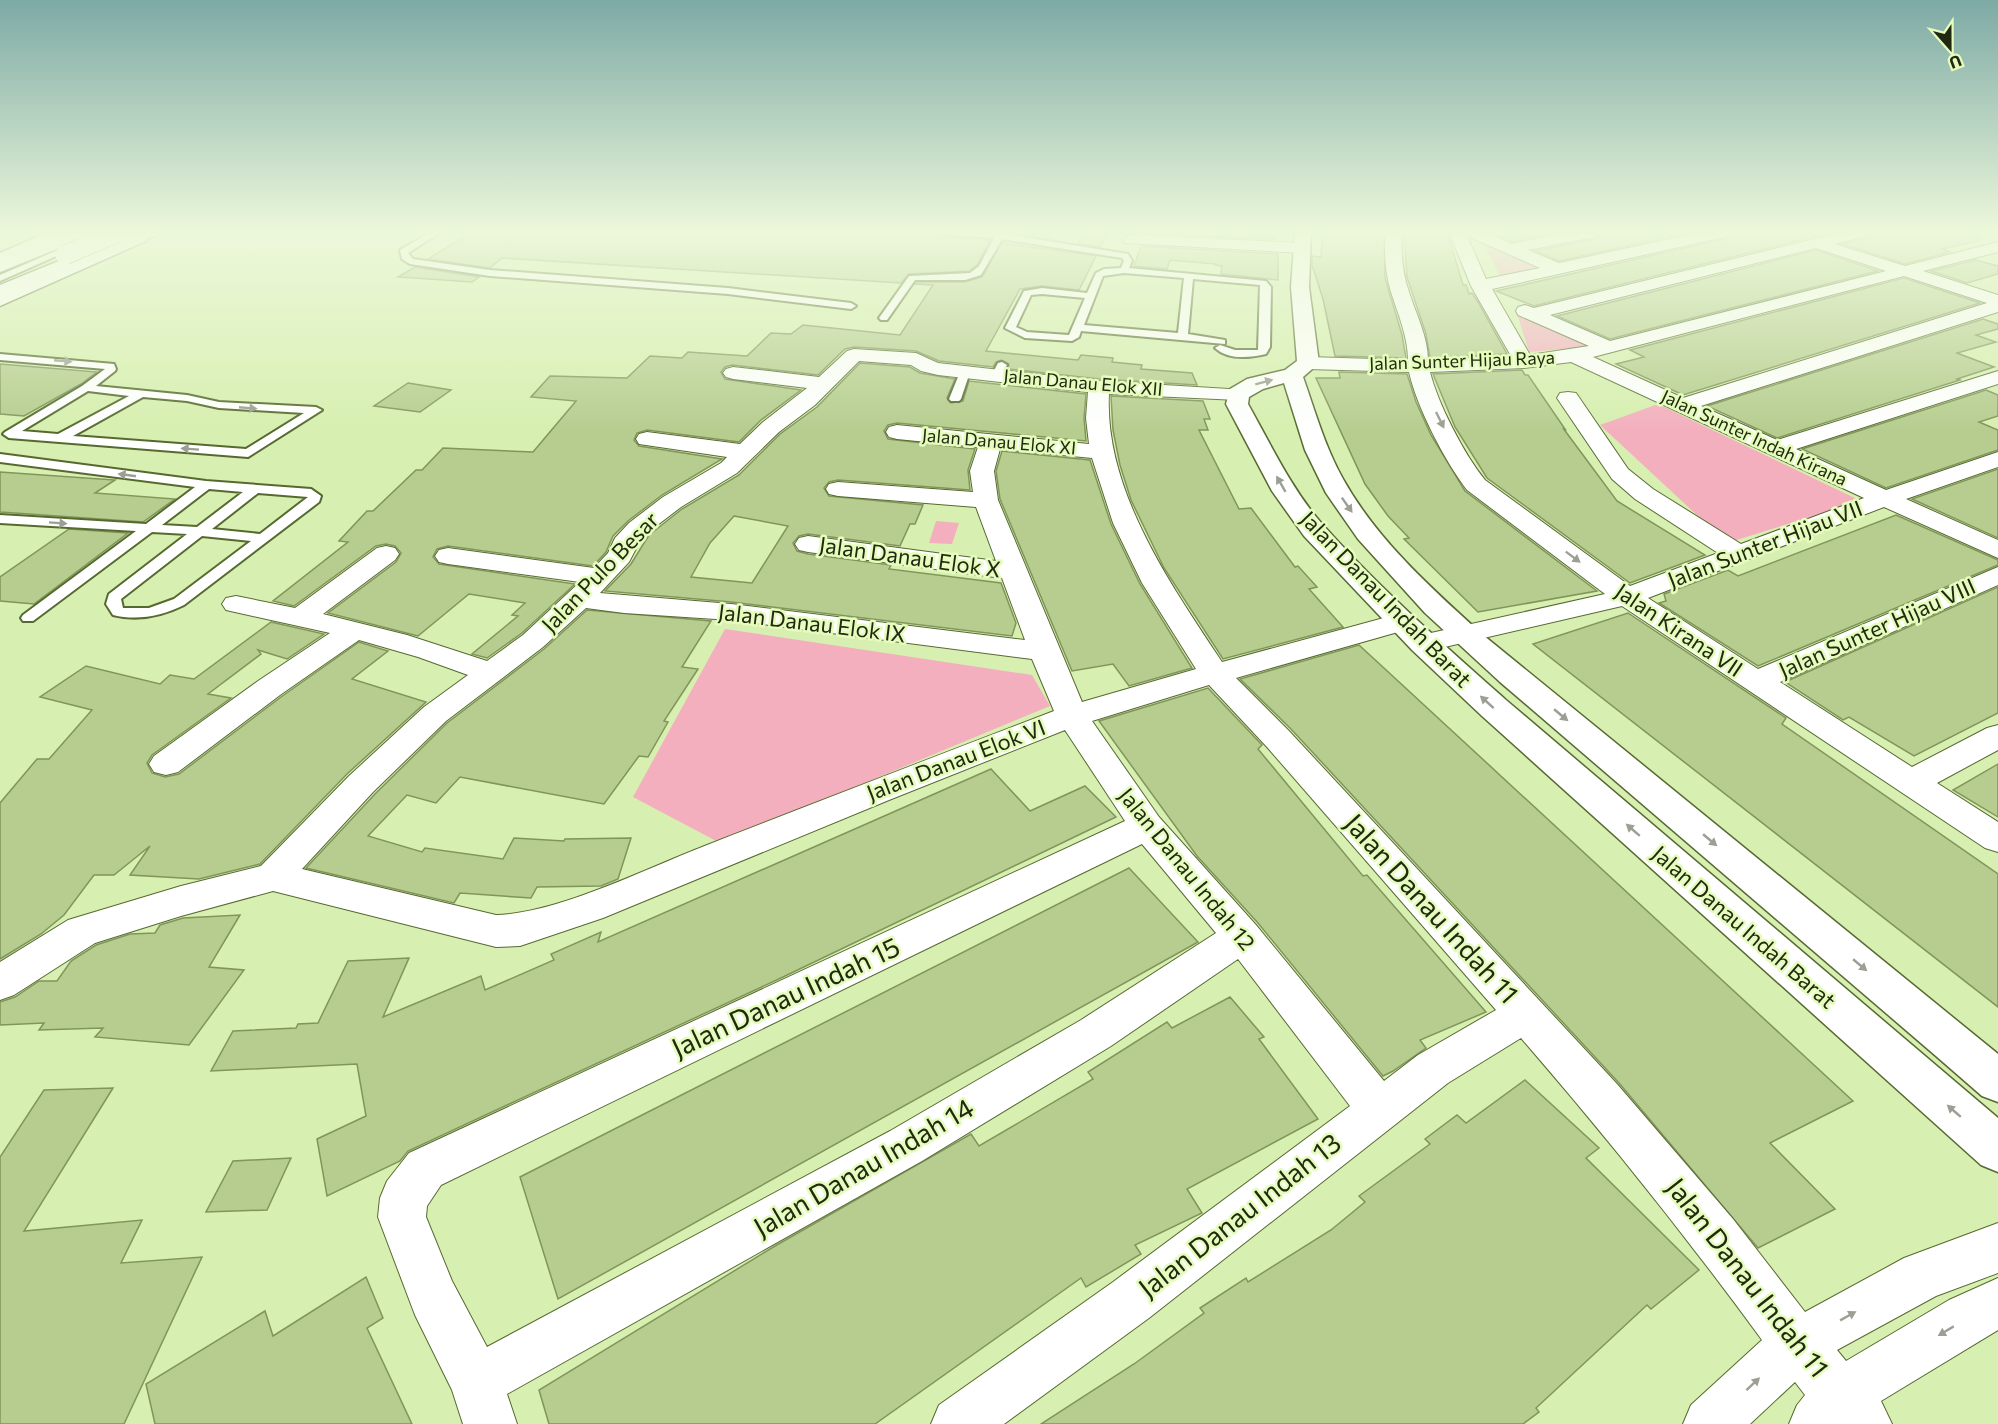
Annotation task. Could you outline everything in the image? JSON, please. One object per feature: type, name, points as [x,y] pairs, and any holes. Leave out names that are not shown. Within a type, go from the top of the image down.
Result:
[{"type":"main road","name":"Jalan Danau Indah Barat","points":[[1300,298],[1300,369],[1324,469],[1352,513],[1401,570],[1465,634],[1998,1081]]},
{"type":"main road","points":[[1238,394],[1256,384],[1300,369]]},
{"type":"main road","name":"Jalan Danau Indah Barat","points":[[1238,394],[1237,404],[1292,501],[1313,530],[1413,632],[1494,708],[1998,1149]]},
{"type":"street","name":"Jalan Kirana VII","points":[[1402,298],[1418,348],[1418,366],[1423,387],[1463,468],[1476,485],[1627,597],[1998,839]]},
{"type":"street","points":[[1488,298],[1524,362]]},
{"type":"street","points":[[1501,298],[1608,347]]},
{"type":"street","points":[[1533,314],[1595,298]]},
{"type":"street","name":"Jalan Sunter Hijau Raya","points":[[1300,369],[1524,362],[1574,356],[1797,298]]},
{"type":"street","points":[[1682,405],[1998,306]]},
{"type":"street","name":"Jalan Pulo Besar","points":[[273,877],[402,745],[453,700],[533,641],[580,599],[620,556],[628,538],[638,528],[672,502],[719,476],[771,427],[807,400],[854,355],[916,359],[928,367]]},
{"type":"street","name":"Jalan Sunter Indah Kirana","points":[[1574,356],[1998,550]]},
{"type":"street","name":"Jalan Danau Elok XII","points":[[928,367],[965,372],[999,370],[1099,387],[1238,394]]},
{"type":"street","points":[[733,374],[823,384]]},
{"type":"street","points":[[1777,448],[1998,377]]},
{"type":"street","name":"Jalan Danau Indah 11","points":[[1099,387],[1097,417],[1102,452],[1126,522],[1156,583],[1214,673],[1278,739],[1601,1098],[1702,1219],[1797,1344],[1840,1414]]},
{"type":"street","points":[[1568,398],[1620,474],[1644,494],[1740,555]]},
{"type":"street","name":"Jalan Danau Elok XI","points":[[897,432],[1102,452]]},
{"type":"street","points":[[647,439],[745,452]]},
{"type":"street","name":"Jalan Danau Indah 12","points":[[991,440],[981,471],[986,500],[1012,571],[1072,716],[1147,826],[1242,936],[1379,1108]]},
{"type":"street","name":"Jalan Sunter Hijau VII","points":[[1413,632],[1465,634],[1627,597],[1885,498],[1998,459]]},
{"type":"street","points":[[838,489],[986,500]]},
{"type":"street","name":"Jalan Danau Elok X","points":[[808,544],[1012,571]]},
{"type":"street","points":[[300,618],[386,554]]},
{"type":"street","points":[[448,556],[601,577]]},
{"type":"street","name":"Jalan Sunter Hijau VIII","points":[[1756,681],[1998,575]]},
{"type":"street","name":"Jalan Danau Elok IX","points":[[580,599],[624,605],[731,612],[1044,651]]},
{"type":"street","points":[[236,604],[356,630],[450,657],[491,673]]},
{"type":"street","points":[[166,764],[268,688],[356,630]]},
{"type":"street","name":"Jalan Danau Elok VI","points":[[273,877],[427,912],[496,931],[520,930],[590,907],[877,791],[1072,716],[1214,673],[1413,632]]},
{"type":"street","points":[[1911,782],[1998,736]]},
{"type":"street","name":"Jalan Danau Indah 15","points":[[424,1169],[1147,826]]},
{"type":"street","points":[[0,982],[82,931],[170,904],[273,877]]},
{"type":"street","name":"Jalan Danau Indah 14","points":[[424,1169],[404,1198],[402,1217],[433,1297],[483,1403],[1096,1033],[1242,936]]},
{"type":"street","name":"Jalan Danau Indah 13","points":[[958,1424],[1131,1300],[1433,1068],[1525,1014]]},
{"type":"street","points":[[1710,1424],[1797,1344],[1922,1276],[1998,1248]]},
{"type":"street","points":[[1840,1414],[1958,1324],[1998,1303]]},
{"type":"lane","points":[[789,298],[851,306]]},
{"type":"lane","points":[[884,318],[898,298]]},
{"type":"lane","points":[[1024,298],[1010,328],[1025,335],[1062,339],[1072,338],[1088,298]]},
{"type":"lane","points":[[1182,336],[1186,298]]},
{"type":"lane","points":[[1078,328],[1182,336],[1221,345],[1224,351],[1251,354],[1262,352],[1265,347],[1266,298]]},
{"type":"lane","points":[[2,357],[110,366],[111,369],[86,388],[9,434]]},
{"type":"lane","points":[[955,399],[965,372]]},
{"type":"lane","points":[[9,434],[248,453],[316,410],[219,405],[187,398],[86,388]]},
{"type":"lane","points":[[60,438],[142,393]]},
{"type":"lane","points":[[0,423],[7,426],[9,434]]},
{"type":"lane","points":[[0,458],[206,485],[256,488],[311,493],[315,496],[179,602],[147,614],[118,612],[113,604],[114,597],[256,488]]},
{"type":"lane","points":[[28,618],[206,485]]},
{"type":"lane","points":[[0,519],[149,529],[201,530],[263,538]]},
{"type":"shaded area","points":[[1516,310],[1599,346],[1529,352]]},
{"type":"shaded area","points":[[1658,404],[1861,501],[1727,543],[1600,425]]},
{"type":"shaded area","points":[[936,521],[959,523],[952,544],[929,543]]},
{"type":"shaded area","points":[[725,629],[1032,675],[1050,706],[720,843],[633,797]]},
{"type":"building","points":[[924,298],[1015,298],[986,351],[1078,360],[1081,355],[1113,358],[1112,362],[1142,365],[1141,369],[1192,373],[1197,385],[1099,379],[1008,369],[1009,364],[1001,360],[993,367],[939,361],[916,351],[854,347],[845,349],[818,375],[732,365],[725,367],[721,372],[725,379],[801,390],[761,420],[739,442],[647,430],[637,433],[634,440],[639,446],[722,459],[662,495],[628,521],[613,536],[606,552],[593,566],[448,546],[437,549],[433,557],[439,564],[575,584],[522,633],[487,658],[472,654],[518,616],[512,615],[525,603],[469,594],[418,636],[328,613],[396,562],[401,553],[395,546],[386,544],[376,546],[294,606],[273,601],[348,542],[339,541],[367,511],[373,511],[416,470],[422,470],[443,448],[533,452],[576,401],[531,397],[550,376],[627,378],[650,356],[682,358],[688,352],[747,356],[771,333],[791,334],[803,325],[900,335]]},
{"type":"building","points":[[1391,298],[1406,358],[1335,356],[1323,299]]},
{"type":"building","points":[[1414,298],[1476,298],[1507,354],[1430,358],[1426,334]]},
{"type":"building","points":[[1515,298],[1564,298],[1534,306]]},
{"type":"building","points":[[1626,298],[1770,298],[1610,339],[1557,316]]},
{"type":"building","points":[[1826,298],[1966,298],[1980,303],[1683,395],[1616,364],[1644,357],[1630,350]]},
{"type":"building","points":[[1983,319],[1998,324],[1998,329],[1976,335],[1996,342],[1957,353],[1994,367],[1777,438],[1707,406]]},
{"type":"building","points":[[860,363],[910,367],[920,373],[955,379],[947,398],[951,403],[963,401],[969,381],[1086,394],[1084,418],[1086,441],[897,423],[888,425],[884,431],[888,439],[975,449],[968,470],[970,490],[838,480],[829,482],[824,488],[829,496],[923,505],[915,524],[910,524],[900,546],[808,534],[799,536],[793,543],[797,551],[808,554],[891,565],[889,569],[1001,583],[1016,623],[1012,636],[731,602],[605,591],[631,564],[649,535],[682,509],[739,475],[780,434],[817,407]],"holes":[[[734,516],[788,526],[752,583],[691,577],[710,543]]]},
{"type":"building","points":[[0,364],[97,372],[81,384],[24,416],[0,414]]},
{"type":"building","points":[[1522,370],[1525,375],[1528,375],[1565,429],[1563,428],[1617,501],[1705,555],[1630,583],[1487,478],[1455,427],[1433,374]]},
{"type":"building","points":[[1339,372],[1407,374],[1416,402],[1431,435],[1465,491],[1597,591],[1478,612],[1404,539],[1409,538],[1388,516],[1365,484],[1316,378],[1340,378]]},
{"type":"building","points":[[408,383],[451,390],[420,412],[374,406]]},
{"type":"building","points":[[1986,390],[1998,395],[1998,416],[1979,422],[1998,430],[1998,450],[1886,488],[1802,449]]},
{"type":"building","points":[[1111,396],[1203,401],[1210,419],[1204,419],[1208,430],[1199,430],[1239,509],[1251,508],[1295,567],[1298,566],[1317,587],[1309,589],[1343,627],[1223,659],[1164,568],[1131,500],[1120,465],[1113,430]]},
{"type":"building","points":[[1002,451],[1090,460],[1111,524],[1140,584],[1192,668],[1129,686],[1113,664],[1072,671],[1000,499],[996,471]]},
{"type":"building","points":[[1998,469],[1998,538],[1912,499]]},
{"type":"building","points":[[0,472],[115,480],[95,493],[175,499],[143,522],[0,512]]},
{"type":"building","points":[[1896,515],[1998,560],[1998,565],[1758,666],[1659,603],[1666,601],[1664,594],[1728,570],[1738,576]]},
{"type":"building","points":[[69,529],[128,533],[34,604],[0,601],[0,577]]},
{"type":"building","points":[[1998,587],[1998,713],[1914,756],[1849,717],[1843,720],[1785,682]]},
{"type":"building","points":[[587,610],[711,621],[682,667],[698,669],[664,721],[668,722],[648,757],[639,756],[604,804],[460,777],[436,803],[407,795],[368,836],[422,852],[425,848],[503,859],[514,838],[564,841],[565,839],[631,838],[618,879],[601,886],[537,887],[531,898],[460,893],[454,903],[306,868],[375,794],[447,723],[544,649]]},
{"type":"building","points":[[1628,613],[1786,718],[1782,724],[1998,874],[1998,1007],[1533,644]]},
{"type":"building","points":[[271,622],[324,634],[287,659],[258,650],[261,654],[208,694],[231,698],[152,755],[147,763],[152,773],[165,777],[179,774],[359,642],[388,651],[352,679],[426,702],[347,774],[260,864],[199,879],[130,875],[150,846],[114,875],[94,875],[64,915],[41,934],[0,959],[0,803],[37,759],[49,759],[92,710],[40,697],[86,666],[160,684],[170,675],[194,679]]},
{"type":"building","points":[[1359,645],[1853,1101],[1770,1143],[1835,1209],[1758,1248],[1619,1083],[1291,729],[1240,679]]},
{"type":"building","points":[[1208,688],[1262,745],[1258,749],[1363,876],[1367,875],[1486,1012],[1420,1040],[1426,1048],[1383,1076],[1258,923],[1197,856],[1099,721]]},
{"type":"building","points":[[1998,764],[1998,817],[1953,790]]},
{"type":"building","points":[[991,769],[1030,811],[1085,786],[1116,817],[783,977],[408,1151],[400,1161],[327,1196],[317,1139],[366,1116],[357,1064],[211,1071],[233,1031],[296,1028],[298,1024],[318,1023],[348,961],[409,958],[383,1017],[481,976],[485,990],[554,960],[551,954],[601,932],[598,942]]},
{"type":"building","points":[[1129,868],[1198,942],[558,1299],[520,1177]]},
{"type":"building","points":[[240,915],[209,967],[244,970],[189,1045],[95,1037],[103,1028],[39,1030],[44,1023],[0,1025],[0,1002],[15,997],[39,981],[57,981],[71,961],[96,945],[130,934],[155,933],[160,925],[183,918]]},
{"type":"building","points":[[1230,997],[1264,1037],[1259,1039],[1318,1119],[1187,1189],[1202,1213],[1135,1245],[1141,1254],[1086,1287],[1081,1278],[875,1424],[549,1424],[539,1390],[775,1246],[971,1134],[979,1146],[1093,1079],[1088,1072],[1167,1022],[1172,1028]]},
{"type":"building","points":[[1525,1080],[1599,1148],[1586,1158],[1699,1270],[1651,1309],[1647,1305],[1536,1408],[1539,1412],[1523,1424],[1041,1424],[1134,1364],[1204,1313],[1200,1308],[1246,1278],[1248,1282],[1331,1230],[1365,1202],[1359,1196],[1430,1144],[1425,1139],[1457,1115],[1466,1123]]},
{"type":"building","points":[[113,1088],[24,1231],[142,1220],[121,1263],[202,1257],[124,1424],[0,1424],[0,1157],[44,1090]]},
{"type":"building","points":[[291,1158],[267,1210],[206,1212],[233,1161]]},
{"type":"building","points":[[366,1277],[383,1318],[367,1328],[412,1424],[155,1424],[146,1384],[265,1311],[273,1336]]}]
